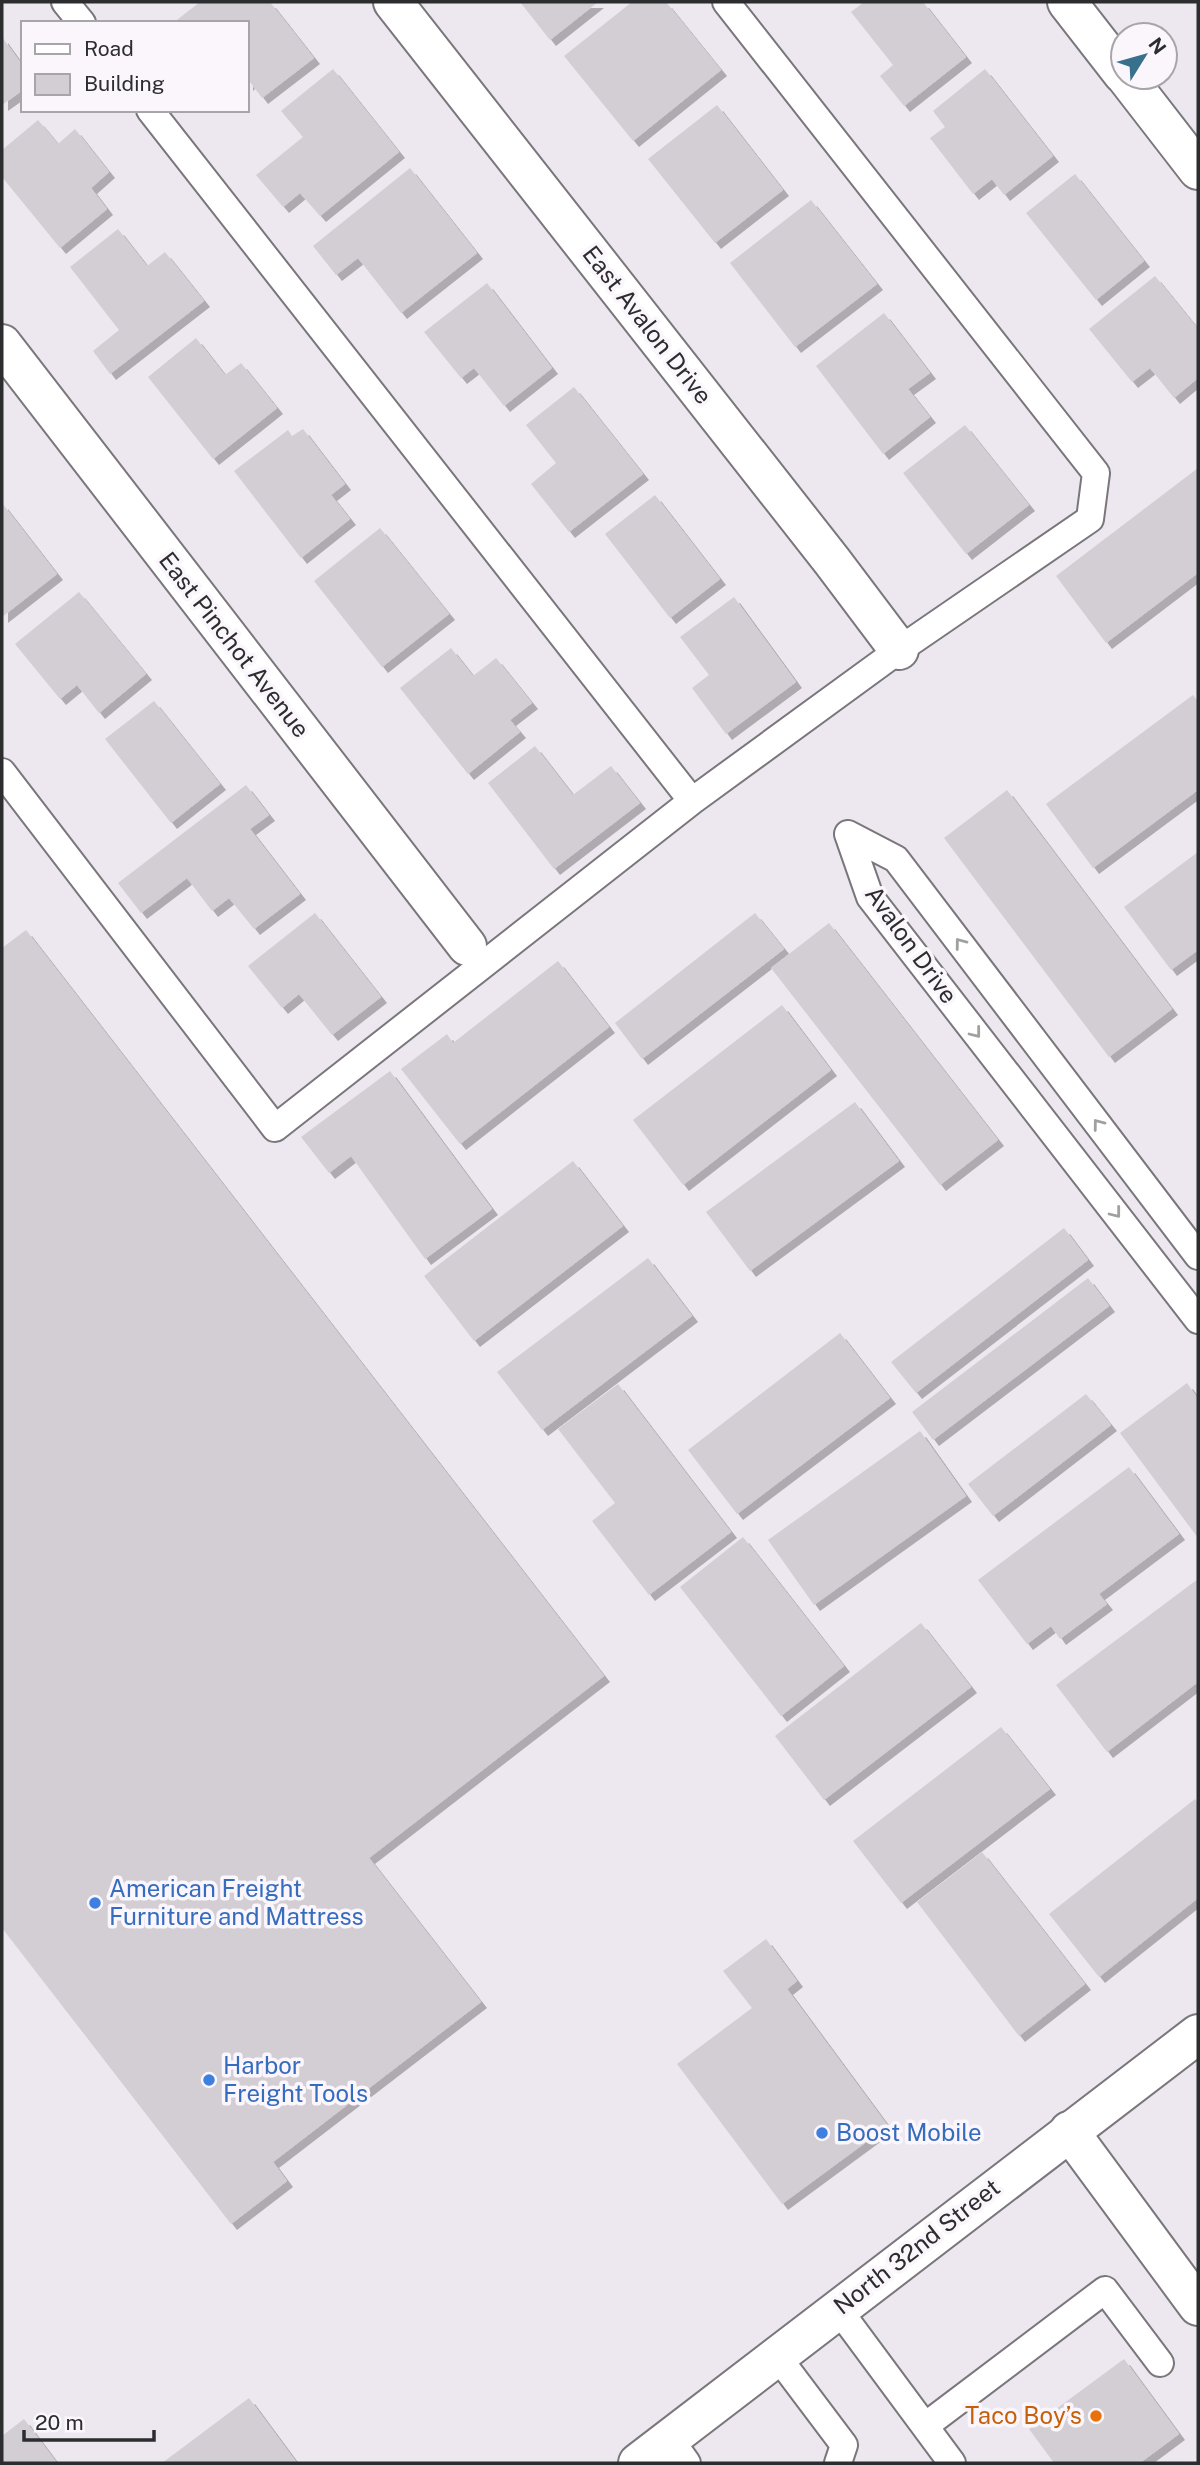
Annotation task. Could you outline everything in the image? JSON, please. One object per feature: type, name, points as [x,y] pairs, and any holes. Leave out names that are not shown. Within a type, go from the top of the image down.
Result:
[{"type":"street","name":"East Avalon Drive","points":[[393,2],[824,550],[899,650]]},
{"type":"street","points":[[1067,2],[1109,56]]},
{"type":"street","points":[[1136,91],[1198,170]]},
{"type":"street","name":"East Pinchot Avenue","points":[[2,344],[467,946]]},
{"type":"street","name":"North 32nd Street","points":[[638,2463],[678,2451],[777,2356],[1198,2034]]},
{"type":"street","points":[[1069,2132],[1198,2306]]},
{"type":"lane","points":[[65,2],[80,21]]},
{"type":"lane","points":[[2,772],[275,1128],[692,801],[899,650],[1090,519],[1096,473],[726,2]]},
{"type":"lane","points":[[152,112],[692,801]]},
{"type":"lane","name":"Avalon Drive","points":[[1198,1256],[896,859],[848,834],[870,897],[1198,1320]]},
{"type":"lane","points":[[925,2426],[1105,2290],[1160,2363]]},
{"type":"lane","points":[[838,2309],[952,2463]]},
{"type":"lane","points":[[777,2356],[844,2445],[838,2463]]},
{"type":"building","points":[[200,2],[270,2],[314,58],[262,98],[250,82],[248,84],[248,21],[176,21]]},
{"type":"building","points":[[520,2],[598,2],[550,40]]},
{"type":"building","points":[[632,2],[666,2],[721,70],[633,141],[564,56]]},
{"type":"building","points":[[864,2],[923,2],[966,57],[904,106],[880,76],[893,65],[851,12]]},
{"type":"building","points":[[2,37],[21,63],[21,91],[2,105]]},
{"type":"building","points":[[333,69],[399,152],[320,216],[300,193],[283,207],[256,175],[303,137],[281,111]]},
{"type":"building","points":[[985,69],[1053,156],[1004,195],[992,179],[973,194],[930,138],[945,127],[933,111]]},
{"type":"building","points":[[717,105],[783,190],[715,243],[648,159]]},
{"type":"building","points":[[38,120],[58,144],[75,129],[109,172],[91,188],[107,209],[60,248],[2,177],[2,150]]},
{"type":"building","points":[[410,168],[477,253],[401,313],[358,258],[336,275],[313,246]]},
{"type":"building","points":[[1075,174],[1144,261],[1096,300],[1026,213]]},
{"type":"building","points":[[811,200],[877,284],[795,347],[730,263]]},
{"type":"building","points":[[118,229],[147,266],[165,252],[204,301],[110,374],[93,351],[119,330],[70,267]]},
{"type":"building","points":[[1155,276],[1198,329],[1198,378],[1174,398],[1150,368],[1132,382],[1089,329]]},
{"type":"building","points":[[487,283],[552,368],[504,406],[474,368],[461,378],[424,332]]},
{"type":"building","points":[[884,313],[930,373],[908,389],[930,417],[883,454],[816,366]]},
{"type":"building","points":[[196,338],[225,375],[241,363],[277,408],[213,459],[148,377]]},
{"type":"building","points":[[574,387],[643,474],[569,532],[531,484],[556,463],[526,425]]},
{"type":"building","points":[[965,425],[1029,505],[966,554],[903,473]]},
{"type":"building","points":[[303,429],[345,484],[331,495],[350,519],[301,558],[234,471],[288,430],[292,436]]},
{"type":"building","points":[[1198,468],[1198,573],[1106,643],[1056,576]]},
{"type":"building","points":[[655,495],[720,579],[670,618],[605,534]]},
{"type":"building","points":[[2,503],[57,574],[2,617]]},
{"type":"building","points":[[380,528],[449,614],[382,667],[314,581]]},
{"type":"building","points":[[79,592],[146,674],[99,713],[77,685],[60,699],[15,644]]},
{"type":"building","points":[[734,597],[796,682],[726,734],[692,688],[709,675],[680,637]]},
{"type":"building","points":[[451,648],[473,676],[496,658],[532,703],[510,720],[520,732],[468,774],[400,688]]},
{"type":"building","points":[[1193,695],[1198,701],[1198,790],[1093,868],[1046,804]]},
{"type":"building","points":[[154,701],[220,784],[171,823],[105,739]]},
{"type":"building","points":[[535,746],[573,795],[611,766],[640,803],[554,869],[488,783]]},
{"type":"building","points":[[246,785],[269,815],[250,829],[300,894],[254,929],[229,898],[212,911],[187,878],[141,913],[118,883]]},
{"type":"building","points":[[1007,790],[1172,1009],[1109,1057],[944,838]]},
{"type":"building","points":[[1198,852],[1198,950],[1171,970],[1124,907]]},
{"type":"building","points":[[315,913],[381,997],[332,1035],[299,994],[282,1008],[248,966]]},
{"type":"building","points":[[755,913],[784,949],[642,1059],[615,1023]]},
{"type":"building","points":[[829,923],[998,1140],[940,1185],[771,968]]},
{"type":"building","points":[[26,930],[604,1676],[369,1858],[481,2002],[273,2162],[287,2181],[231,2224],[2,1928],[2,948]]},
{"type":"building","points":[[558,961],[609,1027],[460,1144],[401,1069],[447,1034],[453,1043]]},
{"type":"building","points":[[782,1005],[831,1070],[683,1185],[633,1120]]},
{"type":"building","points":[[390,1071],[492,1209],[425,1259],[351,1156],[329,1173],[301,1137]]},
{"type":"building","points":[[855,1102],[899,1161],[750,1271],[706,1212]]},
{"type":"building","points":[[573,1161],[623,1226],[474,1341],[424,1276]]},
{"type":"building","points":[[1064,1228],[1088,1260],[916,1393],[891,1362]]},
{"type":"building","points":[[648,1258],[692,1316],[542,1430],[497,1372]]},
{"type":"building","points":[[1088,1278],[1109,1306],[933,1440],[912,1412]]},
{"type":"building","points":[[840,1333],[890,1398],[737,1514],[688,1450]]},
{"type":"building","points":[[1187,1383],[1198,1399],[1198,1538],[1120,1433]]},
{"type":"building","points":[[618,1384],[731,1532],[649,1595],[592,1521],[615,1503],[558,1429]]},
{"type":"building","points":[[1086,1394],[1111,1425],[993,1516],[968,1484]]},
{"type":"building","points":[[920,1431],[966,1496],[814,1605],[768,1540]]},
{"type":"building","points":[[1129,1467],[1179,1534],[1099,1594],[1107,1604],[1060,1639],[1051,1626],[1027,1644],[978,1580]]},
{"type":"building","points":[[743,1537],[844,1666],[781,1716],[680,1587]]},
{"type":"building","points":[[1198,1579],[1198,1682],[1107,1752],[1056,1685]]},
{"type":"building","points":[[921,1623],[971,1687],[824,1800],[775,1736]]},
{"type":"building","points":[[1001,1727],[1050,1789],[901,1903],[853,1841]]},
{"type":"building","points":[[1195,1799],[1198,1803],[1198,1898],[1099,1977],[1049,1914]]},
{"type":"building","points":[[982,1852],[1085,1984],[1019,2036],[917,1902]]},
{"type":"building","points":[[766,1939],[797,1981],[787,1989],[888,2126],[782,2204],[677,2064],[752,2008],[723,1971]]},
{"type":"building","points":[[1124,2359],[1179,2434],[1140,2463],[1054,2463],[1029,2429]]},
{"type":"building","points":[[249,2398],[297,2463],[162,2463]]},
{"type":"building","points":[[24,2419],[57,2463],[2,2463],[2,2436]]},
{"type":"place","name":"American Freight Furniture and Mattress","points":[[95,1903]]},
{"type":"place","name":"Harbor Freight Tools","points":[[209,2080]]},
{"type":"place","name":"Boost Mobile","points":[[822,2133]]},
{"type":"place","name":"Taco Boy’s","points":[[1096,2416]]}]
